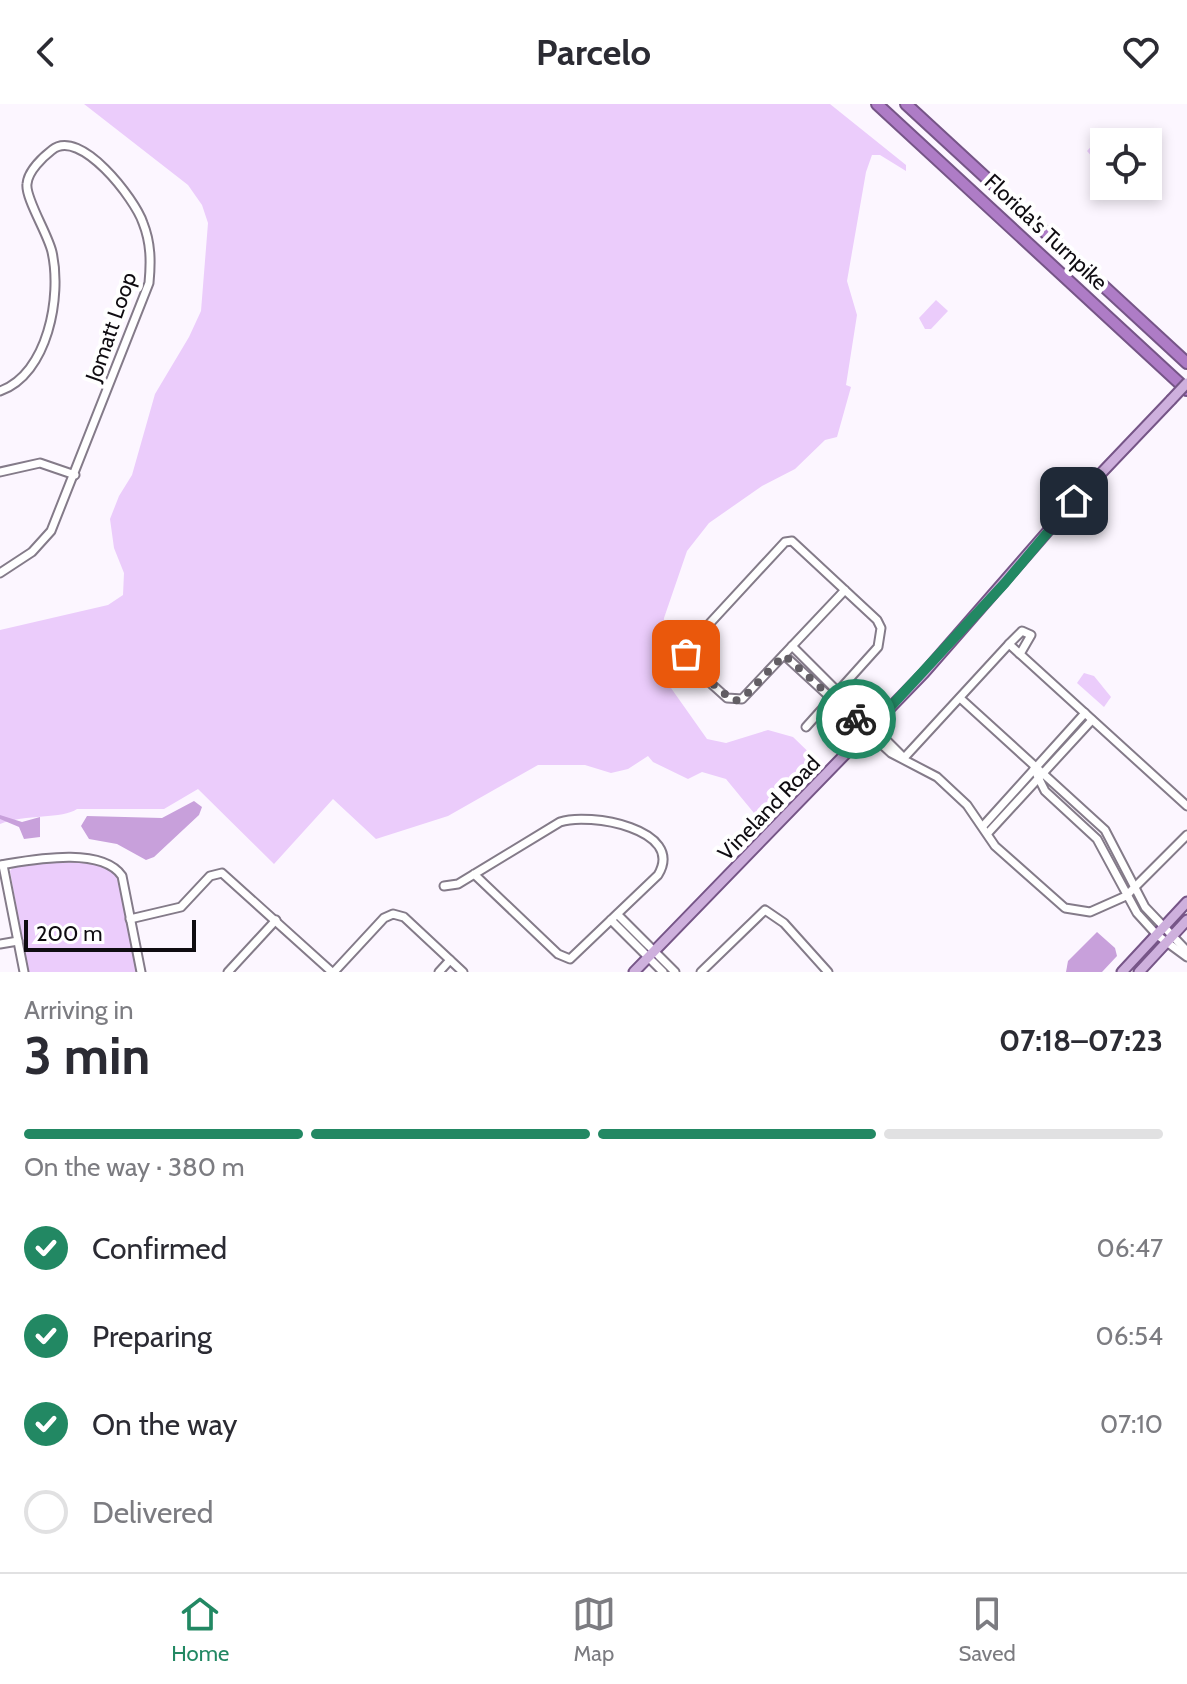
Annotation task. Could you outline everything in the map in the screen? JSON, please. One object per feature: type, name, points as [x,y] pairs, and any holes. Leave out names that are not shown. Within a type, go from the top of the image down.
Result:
[{"type":"highway","name":"Florida's Turnpike","points":[[877,104],[1187,390]]},
{"type":"highway","name":"Florida's Turnpike","points":[[906,104],[1187,363]]},
{"type":"main road","name":"Vineland Road","points":[[634,972],[871,727],[1074,501],[1187,383]]},
{"type":"main road","points":[[1122,972],[1187,902]]},
{"type":"main road","points":[[1139,972],[1187,920]]},
{"type":"street","name":"Jomatt Loop","points":[[0,391],[18,381],[34,362],[53,307],[53,254],[44,226],[27,193],[28,178],[54,148],[64,144],[77,147],[133,202],[149,241],[151,264],[148,292],[51,531],[32,552],[0,573]]},
{"type":"street","points":[[0,472],[40,463],[75,475]]},
{"type":"street","points":[[806,727],[878,647],[881,628],[877,620],[845,590],[789,540],[687,648],[687,662],[733,701],[742,699],[845,590]]},
{"type":"street","points":[[904,758],[1022,631],[1031,635],[1020,654]]},
{"type":"street","points":[[1009,644],[1187,806]]},
{"type":"street","points":[[792,646],[839,690],[849,706],[890,746],[937,777],[985,829],[995,846],[1065,908],[1090,912],[1126,896],[1187,835]]},
{"type":"street","points":[[784,655],[832,698],[849,706]]},
{"type":"street","points":[[960,698],[1112,839],[1160,931]]},
{"type":"street","points":[[985,829],[1085,713]]},
{"type":"street","points":[[985,829],[1041,776],[1092,720]]},
{"type":"street","points":[[1041,776],[1045,791],[1097,839],[1137,913],[1187,954]]},
{"type":"street","points":[[444,886],[458,884],[474,874],[560,822],[594,818],[652,837],[663,851],[664,860],[658,875],[619,916],[611,920],[576,955],[563,958],[474,874]]},
{"type":"street","points":[[24,972],[2,865],[46,858],[106,861],[122,876],[141,972]]},
{"type":"street","points":[[130,919],[181,907],[216,872],[229,877],[333,972],[384,918],[393,914],[404,917],[463,972]]},
{"type":"street","points":[[1137,913],[1145,907]]},
{"type":"street","points":[[701,972],[765,910],[784,923],[828,972]]},
{"type":"street","points":[[619,916],[652,954],[663,972]]},
{"type":"street","points":[[228,972],[276,920]]},
{"type":"street","points":[[611,920],[675,972]]},
{"type":"street","points":[[0,944],[18,941]]},
{"type":"street","points":[[439,972],[450,960]]},
{"type":"street","points":[[709,964],[717,972]]},
{"type":"shaded area","points":[[84,104],[830,104],[906,165],[906,171],[880,155],[872,155],[866,172],[847,281],[857,315],[846,385],[851,387],[837,437],[825,440],[795,469],[762,486],[709,523],[687,551],[664,618],[661,658],[671,688],[707,739],[726,743],[768,730],[793,737],[823,766],[763,824],[726,779],[702,772],[688,779],[653,762],[648,756],[628,769],[611,773],[585,765],[538,765],[448,816],[376,839],[333,799],[274,864],[198,789],[164,809],[77,809],[0,824],[0,630],[108,605],[123,595],[124,573],[114,548],[110,519],[132,475],[155,394],[201,311],[208,223],[202,205],[188,185]]},
{"type":"shaded area","points":[[936,300],[948,311],[931,329],[925,329],[919,318]]},
{"type":"shaded area","points":[[1084,673],[1094,676],[1111,697],[1104,707],[1077,683]]},
{"type":"shaded area","points":[[194,801],[202,807],[199,815],[154,857],[146,860],[117,844],[89,839],[81,826],[87,816],[162,818]]},
{"type":"shaded area","points":[[0,815],[22,822],[40,817],[40,837],[24,839],[19,827],[0,819]]},
{"type":"shaded area","points":[[65,861],[109,866],[118,875],[137,972],[28,972],[10,871],[14,866]]},
{"type":"shaded area","points":[[1097,932],[1115,948],[1117,956],[1102,972],[1066,972],[1068,961]]},
{"type":"way so far","points":[[686,654],[687,662],[733,701],[742,699],[784,655],[856,719]]},
{"type":"route","points":[[856,719],[868,731],[1005,583],[1074,501]]}]
